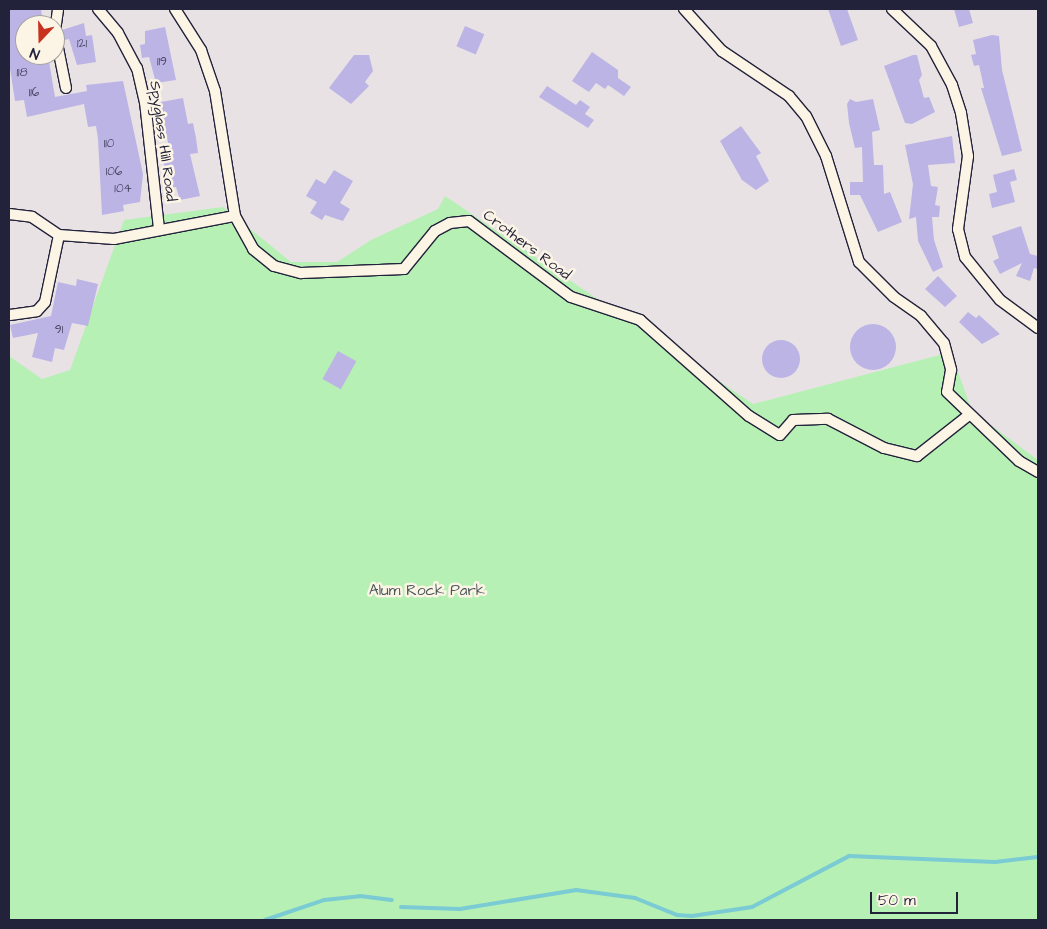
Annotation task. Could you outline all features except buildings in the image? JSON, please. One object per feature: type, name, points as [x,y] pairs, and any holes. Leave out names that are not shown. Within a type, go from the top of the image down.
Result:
[{"type":"street","name":"Spyglass Hill Road","points":[[98,9],[118,33],[137,68],[145,102],[159,229]]},
{"type":"street","name":"Crothers Road","points":[[175,9],[200,50],[215,91],[235,216],[253,249],[274,266],[300,274],[404,270],[435,231],[450,222],[469,221],[571,297],[640,320],[749,416],[780,435],[793,420],[828,419],[884,448],[917,456],[968,415]]},
{"type":"street","points":[[684,9],[722,51],[789,96],[806,116],[826,156],[859,262],[887,292],[921,316],[944,343],[952,370],[947,392],[968,415],[1018,461],[1038,472]]},
{"type":"street","points":[[892,9],[931,46],[952,85],[961,113],[968,156],[958,229],[965,257],[1000,300],[1038,328]]},
{"type":"street","points":[[61,65],[66,88]]},
{"type":"street","points":[[9,214],[32,217],[58,235],[114,239],[235,216]]},
{"type":"street","points":[[10,315],[37,310],[45,302],[58,235]]},
{"type":"green space","name":"Alum Rock Park","points":[[445,196],[753,404],[951,352],[972,411],[1038,460],[1038,920],[9,920],[9,356],[42,379],[70,370],[124,220],[223,207],[291,262],[337,262],[371,240],[438,209]]},
{"type":"waterway","points":[[401,907],[460,909],[576,890],[635,898],[677,915],[692,916],[752,907],[849,856],[995,862],[1038,857]]},
{"type":"waterway","points":[[265,920],[324,900],[360,896],[392,900]]}]
